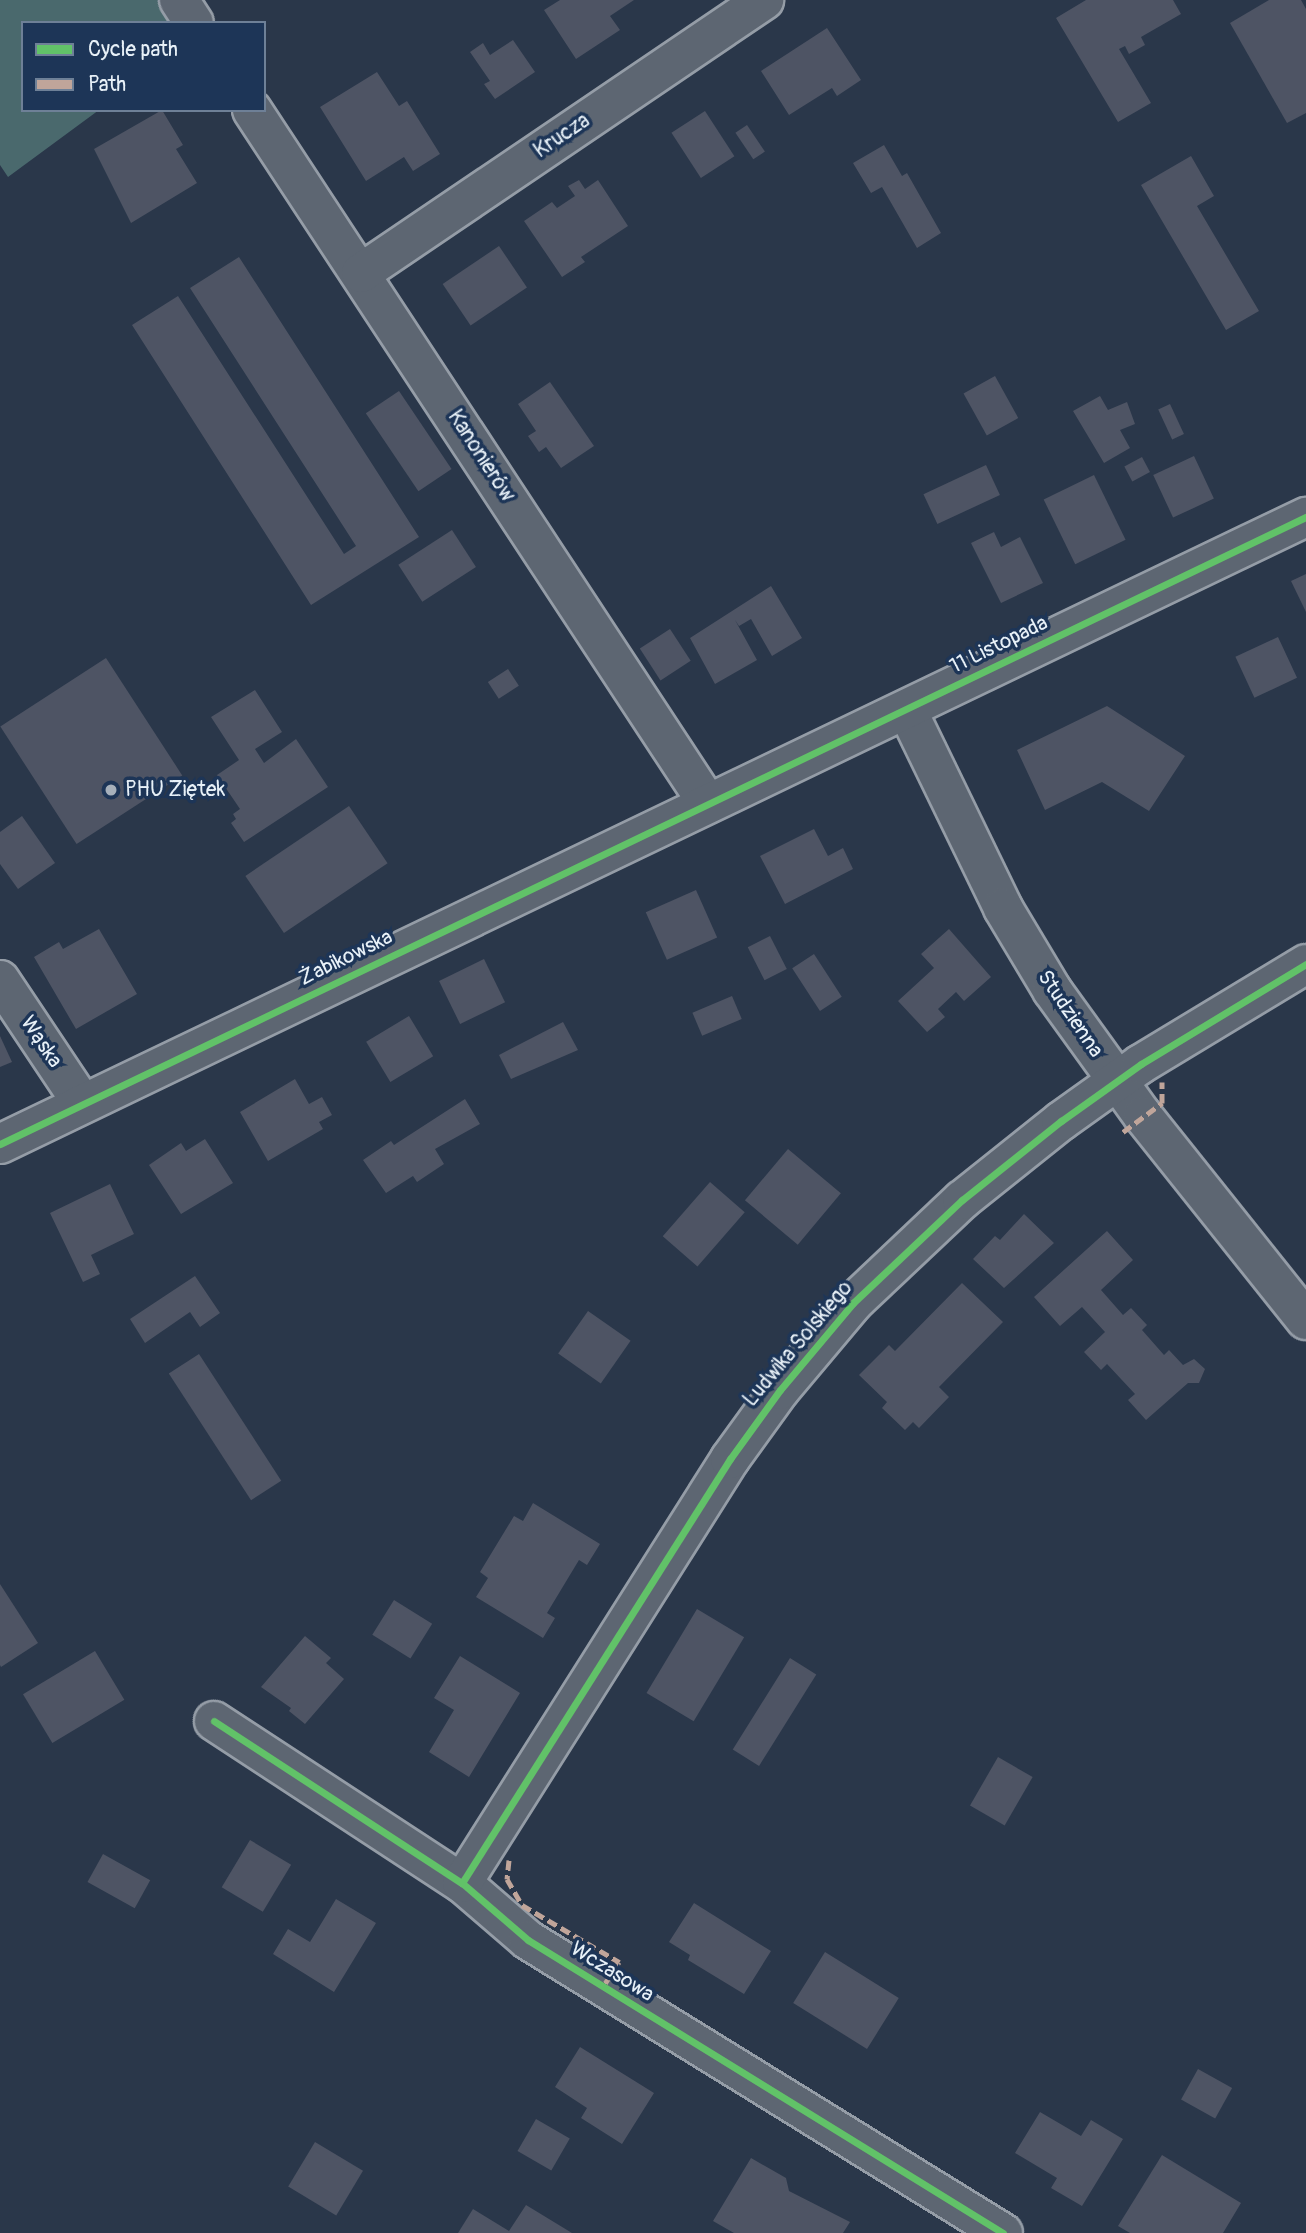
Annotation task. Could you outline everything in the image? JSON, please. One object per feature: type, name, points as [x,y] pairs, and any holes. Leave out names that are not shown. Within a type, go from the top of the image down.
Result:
[{"type":"street","points":[[179,0],[193,21]]},
{"type":"street","name":"Krucza","points":[[361,273],[764,0]]},
{"type":"street","name":"Kanonierów","points":[[253,112],[708,804]]},
{"type":"street","name":"11 Listopada","points":[[708,804],[1306,517]]},
{"type":"street","name":"Studzienna","points":[[907,710],[1015,929],[1116,1080],[1306,1320]]},
{"type":"street","name":"Żabikowska","points":[[0,1144],[708,804]]},
{"type":"street","name":"Ludwika Solskiego","points":[[462,1883],[698,1507],[803,1361],[915,1242],[1011,1158],[1116,1080],[1306,964]]},
{"type":"street","name":"Wąska","points":[[0,980],[82,1104]]},
{"type":"street","name":"Wczasowa","points":[[214,1721],[462,1883],[528,1940],[1003,2233]]},
{"type":"green space","points":[[0,0],[160,0],[175,21],[21,21],[21,112],[96,112],[8,177],[0,165]]},
{"type":"building","points":[[560,0],[634,0],[610,16],[620,30],[576,59],[544,10]]},
{"type":"building","points":[[1086,0],[1173,0],[1181,14],[1141,37],[1145,45],[1129,54],[1125,46],[1119,49],[1151,103],[1118,122],[1056,18]]},
{"type":"building","points":[[1269,0],[1301,0],[1306,9],[1306,113],[1287,123],[1230,23]]},
{"type":"building","points":[[827,28],[861,80],[837,96],[832,88],[789,115],[761,71]]},
{"type":"building","points":[[513,40],[535,72],[495,99],[484,84],[490,81],[470,52],[483,43],[490,55]]},
{"type":"building","points":[[377,72],[399,106],[407,101],[440,154],[413,171],[404,157],[366,181],[320,107]]},
{"type":"building","points":[[705,111],[734,156],[701,178],[671,133]]},
{"type":"building","points":[[159,112],[163,112],[183,145],[176,149],[197,183],[131,223],[94,149]]},
{"type":"building","points":[[747,125],[765,152],[753,159],[735,133]]},
{"type":"building","points":[[884,145],[902,176],[907,173],[941,233],[917,248],[882,187],[871,193],[853,163]]},
{"type":"building","points":[[1191,156],[1214,196],[1197,206],[1259,311],[1226,330],[1141,185]]},
{"type":"building","points":[[579,180],[585,189],[598,180],[628,226],[581,257],[585,262],[562,277],[524,221],[552,202],[557,208],[575,196],[568,186]]},
{"type":"building","points":[[499,246],[527,287],[471,325],[443,284]]},
{"type":"building","points":[[239,257],[419,537],[311,605],[132,325],[178,296],[344,554],[356,546],[190,288]]},
{"type":"building","points":[[995,376],[1018,418],[987,435],[964,393]]},
{"type":"building","points":[[550,382],[594,446],[561,468],[546,447],[539,452],[528,436],[536,431],[518,404]]},
{"type":"building","points":[[399,391],[452,469],[418,491],[366,413]]},
{"type":"building","points":[[1100,396],[1108,410],[1127,402],[1135,424],[1120,430],[1130,448],[1104,463],[1073,411]]},
{"type":"building","points":[[1170,404],[1184,434],[1172,439],[1158,409]]},
{"type":"building","points":[[1194,456],[1214,499],[1173,518],[1153,475]]},
{"type":"building","points":[[1142,457],[1150,472],[1132,481],[1124,466]]},
{"type":"building","points":[[986,465],[1000,495],[937,524],[923,494]]},
{"type":"building","points":[[1094,475],[1126,540],[1075,564],[1044,500]]},
{"type":"building","points":[[452,530],[476,567],[422,602],[398,565]]},
{"type":"building","points":[[994,532],[1001,547],[1020,537],[1043,583],[1001,603],[971,543]]},
{"type":"building","points":[[1306,574],[1306,612],[1291,581]]},
{"type":"building","points":[[771,586],[802,638],[772,656],[751,619],[739,626],[735,620],[757,660],[715,684],[690,638]]},
{"type":"building","points":[[670,629],[691,661],[661,680],[640,649]]},
{"type":"building","points":[[1278,637],[1297,678],[1254,698],[1235,657]]},
{"type":"building","points":[[106,658],[182,775],[77,844],[0,727]]},
{"type":"building","points":[[508,669],[519,686],[499,699],[488,682]]},
{"type":"building","points":[[255,690],[282,732],[255,749],[264,763],[296,739],[328,787],[244,842],[231,823],[236,819],[233,814],[240,809],[217,775],[239,760],[211,717]]},
{"type":"building","points":[[1107,706],[1185,756],[1149,811],[1102,782],[1045,810],[1017,750]]},
{"type":"building","points":[[349,806],[388,863],[284,933],[245,876]]},
{"type":"building","points":[[22,816],[55,863],[18,889],[0,864],[0,832]]},
{"type":"building","points":[[814,829],[828,856],[843,848],[853,869],[785,904],[760,856]]},
{"type":"building","points":[[696,890],[717,938],[667,960],[646,912]]},
{"type":"building","points":[[99,929],[137,994],[76,1029],[34,957],[59,942],[63,949]]},
{"type":"building","points":[[949,929],[991,977],[964,1001],[956,992],[938,1009],[945,1017],[927,1032],[898,1001],[934,968],[921,954]]},
{"type":"building","points":[[770,936],[787,969],[765,980],[748,947]]},
{"type":"building","points":[[814,954],[842,997],[820,1011],[792,968]]},
{"type":"building","points":[[484,959],[505,1002],[460,1024],[439,981]]},
{"type":"building","points":[[732,996],[742,1019],[702,1036],[692,1013]]},
{"type":"building","points":[[409,1016],[433,1056],[390,1082],[366,1042]]},
{"type":"building","points":[[563,1022],[578,1050],[511,1079],[499,1055]]},
{"type":"building","points":[[0,1036],[12,1062],[0,1067]]},
{"type":"building","points":[[295,1079],[309,1104],[322,1097],[332,1115],[319,1122],[323,1129],[268,1161],[240,1112]]},
{"type":"building","points":[[465,1099],[480,1124],[435,1149],[444,1164],[417,1182],[413,1176],[386,1193],[363,1160],[391,1141],[394,1145]]},
{"type":"building","points":[[205,1139],[233,1183],[181,1214],[149,1165],[181,1143],[186,1151]]},
{"type":"building","points":[[788,1149],[841,1193],[798,1245],[745,1200]]},
{"type":"building","points":[[710,1182],[745,1212],[697,1267],[663,1236]]},
{"type":"building","points":[[110,1184],[134,1234],[91,1255],[100,1274],[83,1282],[50,1213]]},
{"type":"building","points":[[1024,1214],[1054,1243],[1004,1288],[973,1259],[995,1236],[1000,1240]]},
{"type":"building","points":[[1107,1231],[1133,1260],[1101,1290],[1123,1315],[1131,1308],[1147,1325],[1142,1330],[1164,1355],[1169,1350],[1183,1365],[1194,1359],[1205,1369],[1199,1383],[1188,1383],[1146,1420],[1128,1400],[1135,1394],[1107,1364],[1101,1370],[1084,1352],[1105,1332],[1082,1307],[1060,1326],[1034,1297]]},
{"type":"building","points":[[195,1276],[220,1313],[200,1327],[190,1312],[145,1343],[130,1319]]},
{"type":"building","points":[[962,1283],[1003,1322],[939,1387],[949,1397],[919,1428],[913,1422],[905,1430],[882,1408],[887,1402],[859,1375],[889,1345],[895,1351]]},
{"type":"building","points":[[588,1311],[631,1341],[601,1383],[558,1354]]},
{"type":"building","points":[[199,1354],[281,1481],[251,1500],[169,1374]]},
{"type":"building","points":[[533,1503],[600,1544],[587,1565],[579,1560],[547,1613],[555,1618],[543,1638],[476,1597],[488,1578],[480,1572],[514,1516],[523,1521]]},
{"type":"building","points":[[0,1584],[38,1643],[1,1667],[0,1665]]},
{"type":"building","points":[[394,1600],[432,1624],[410,1659],[372,1635]]},
{"type":"building","points":[[697,1609],[744,1637],[694,1721],[647,1693]]},
{"type":"building","points":[[305,1636],[331,1658],[326,1663],[344,1679],[305,1724],[289,1711],[291,1708],[261,1687]]},
{"type":"building","points":[[95,1651],[124,1700],[52,1743],[23,1694]]},
{"type":"building","points":[[460,1656],[520,1693],[469,1777],[429,1752],[454,1710],[434,1698]]},
{"type":"building","points":[[790,1658],[816,1674],[759,1766],[733,1750]]},
{"type":"building","points":[[998,1757],[1033,1777],[1005,1825],[970,1805]]},
{"type":"building","points":[[250,1840],[291,1865],[263,1912],[222,1887]]},
{"type":"building","points":[[103,1854],[150,1880],[135,1908],[87,1882]]},
{"type":"building","points":[[336,1899],[376,1923],[334,1992],[273,1954],[288,1929],[310,1942]]},
{"type":"building","points":[[694,1903],[771,1951],[744,1994],[688,1960],[690,1955],[669,1942]]},
{"type":"building","points":[[825,1952],[899,1998],[867,2049],[793,2003]]},
{"type":"building","points":[[580,2047],[654,2093],[622,2144],[581,2118],[587,2108],[555,2087]]},
{"type":"building","points":[[1198,2069],[1232,2088],[1215,2119],[1181,2100]]},
{"type":"building","points":[[1040,2112],[1081,2136],[1091,2120],[1123,2139],[1082,2206],[1051,2188],[1057,2178],[1015,2153]]},
{"type":"building","points":[[536,2119],[570,2138],[551,2171],[518,2151]]},
{"type":"building","points":[[315,2142],[363,2171],[336,2215],[288,2187]]},
{"type":"building","points":[[1162,2155],[1241,2203],[1223,2233],[1130,2233],[1118,2226]]},
{"type":"building","points":[[751,2158],[786,2178],[789,2191],[850,2222],[843,2233],[734,2233],[713,2221]]},
{"type":"building","points":[[526,2205],[572,2233],[458,2233],[473,2209],[509,2231]]},
{"type":"marked path","points":[[1123,1132],[1162,1103],[1162,1082]]},
{"type":"marked path","points":[[509,1860],[507,1879],[522,1905],[619,1962],[603,1987]]},
{"type":"cycle path","points":[[0,1144],[1306,517]]},
{"type":"cycle path","points":[[462,1883],[730,1459],[780,1390],[853,1303],[962,1200],[1061,1121],[1141,1064],[1306,964]]},
{"type":"cycle path","points":[[214,1721],[462,1883],[528,1940],[1003,2233]]},
{"type":"place","name":"PHU Ziętek","points":[[111,790]]}]
